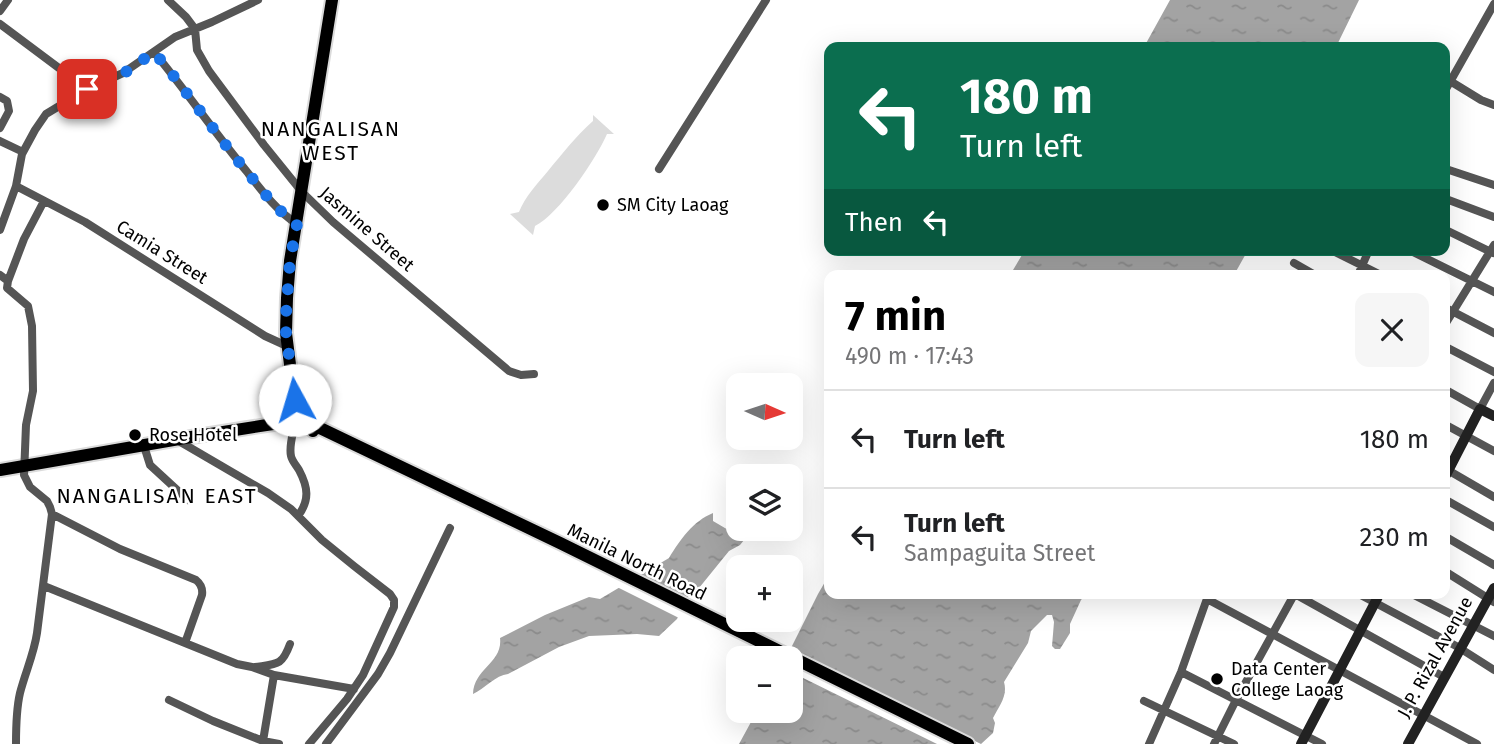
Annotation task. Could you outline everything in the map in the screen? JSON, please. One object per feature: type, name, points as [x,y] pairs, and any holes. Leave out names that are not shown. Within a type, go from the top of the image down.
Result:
[{"type":"main road","points":[[314,428],[296,399],[286,333],[287,298],[290,261],[332,0]]},
{"type":"main road","points":[[283,425],[296,399]]},
{"type":"main road","points":[[1450,464],[1480,409],[1494,416]]},
{"type":"main road","name":"Manila North Road","points":[[0,470],[176,439],[283,425],[314,428],[968,744]]},
{"type":"main road","name":"Manila North Road","points":[[443,491],[751,646]]},
{"type":"main road","name":"J. P. Rizal Avenue","points":[[1408,744],[1473,625],[1491,600],[1494,588]]},
{"type":"main road","points":[[1303,740],[1377,599]]},
{"type":"main road","points":[[803,672],[948,744]]},
{"type":"street","points":[[0,11],[8,0]]},
{"type":"street","name":"Jasmine Street","points":[[168,0],[195,29],[197,50],[209,71],[302,192],[333,222],[509,370],[521,375],[534,374]]},
{"type":"street","points":[[0,230],[16,186],[23,152],[46,114],[87,89],[123,74],[175,37],[258,0]]},
{"type":"street","points":[[659,169],[766,0]]},
{"type":"street","points":[[1450,81],[1494,4]]},
{"type":"street","points":[[0,24],[87,89]]},
{"type":"street","points":[[154,52],[266,195],[297,224]]},
{"type":"street","points":[[1450,86],[1494,105]]},
{"type":"street","points":[[0,97],[6,101],[9,111],[0,128]]},
{"type":"street","points":[[0,141],[23,152]]},
{"type":"street","points":[[1450,170],[1494,185]]},
{"type":"street","name":"Camia Street","points":[[16,186],[85,222],[265,336],[289,347]]},
{"type":"street","points":[[1450,200],[1494,217]]},
{"type":"street","points":[[16,744],[20,692],[36,644],[52,514],[47,501],[30,487],[24,475],[26,425],[33,391],[32,326],[28,306],[7,288],[24,239],[44,201]]},
{"type":"street","points":[[1450,232],[1493,250],[1450,308]]},
{"type":"street","points":[[1343,256],[1372,270]]},
{"type":"street","points":[[1360,270],[1366,256]]},
{"type":"street","points":[[1422,256],[1494,292]]},
{"type":"street","points":[[1294,263],[1306,270]]},
{"type":"street","points":[[0,275],[8,281]]},
{"type":"street","points":[[1450,310],[1494,333]]},
{"type":"street","points":[[1450,349],[1494,372]]},
{"type":"street","points":[[1450,392],[1480,409],[1494,383]]},
{"type":"street","points":[[283,425],[290,454],[308,492],[298,516]]},
{"type":"street","points":[[1450,427],[1494,451]]},
{"type":"street","points":[[176,439],[268,493],[394,600],[394,607],[362,676],[347,699],[309,744]]},
{"type":"street","points":[[144,446],[150,465],[188,500]]},
{"type":"street","points":[[1450,473],[1494,497]]},
{"type":"street","points":[[1450,502],[1494,527]]},
{"type":"street","points":[[52,514],[120,549],[200,583],[202,595],[185,643]]},
{"type":"street","points":[[326,744],[378,674],[450,528]]},
{"type":"street","points":[[1450,539],[1494,565]]},
{"type":"street","points":[[1450,574],[1491,600]]},
{"type":"street","points":[[44,586],[237,664],[274,676],[354,689]]},
{"type":"street","points":[[1149,744],[1181,672],[1207,599]]},
{"type":"street","points":[[1213,599],[1271,635],[1477,744]]},
{"type":"street","points":[[1216,740],[1291,599]]},
{"type":"street","points":[[1305,599],[1444,677]]},
{"type":"street","points":[[1380,599],[1494,670]]},
{"type":"street","points":[[1422,599],[1494,636]]},
{"type":"street","points":[[252,667],[277,664],[285,658],[290,643]]},
{"type":"street","points":[[1181,672],[1236,700],[1303,740],[1322,744]]},
{"type":"street","points":[[263,741],[274,676]]},
{"type":"street","points":[[169,700],[223,725],[263,741],[279,744]]},
{"type":"street","points":[[1144,701],[1216,740],[1234,744]]},
{"type":"shaded area","points":[[593,115],[614,134],[607,134],[576,185],[545,220],[535,226],[533,235],[510,214],[519,212],[569,145],[593,121]]},
{"type":"water","points":[[1170,0],[1359,0],[1338,42],[1147,42]]},
{"type":"water","points":[[1021,256],[1245,256],[1237,270],[1013,270]]},
{"type":"water","points":[[713,513],[713,521],[726,529],[726,541],[743,541],[729,551],[699,588],[690,593],[677,619],[659,636],[589,636],[559,647],[499,677],[473,694],[478,678],[497,654],[500,638],[589,597],[600,599],[669,558],[682,538]]},
{"type":"water","points":[[824,584],[824,599],[1082,599],[1070,624],[1070,633],[1060,649],[1052,646],[1052,615],[1047,615],[1031,631],[1028,643],[1004,682],[1004,696],[993,718],[993,733],[981,744],[739,744],[750,723],[803,723],[803,646],[792,646],[799,632],[803,632],[803,624]]},
{"type":"pier","points":[[634,575],[689,601],[681,619],[615,586]]},
{"type":"pier","points":[[803,657],[981,744],[937,744],[803,678]]},
{"type":"place","name":"SM City Laoag","points":[[603,205]]},
{"type":"place","name":"Rose Hotel","points":[[135,435]]},
{"type":"place","name":"Data Center College Laoag","points":[[1217,679]]},
{"type":"district","name":"NANGALISAN WEST","points":[[331,141]]},
{"type":"district","name":"NANGALISAN EAST","points":[[157,496]]},
{"type":"route","points":[[87,89],[123,74],[154,52],[266,195],[297,224],[290,261],[286,314],[295,400]]}]
